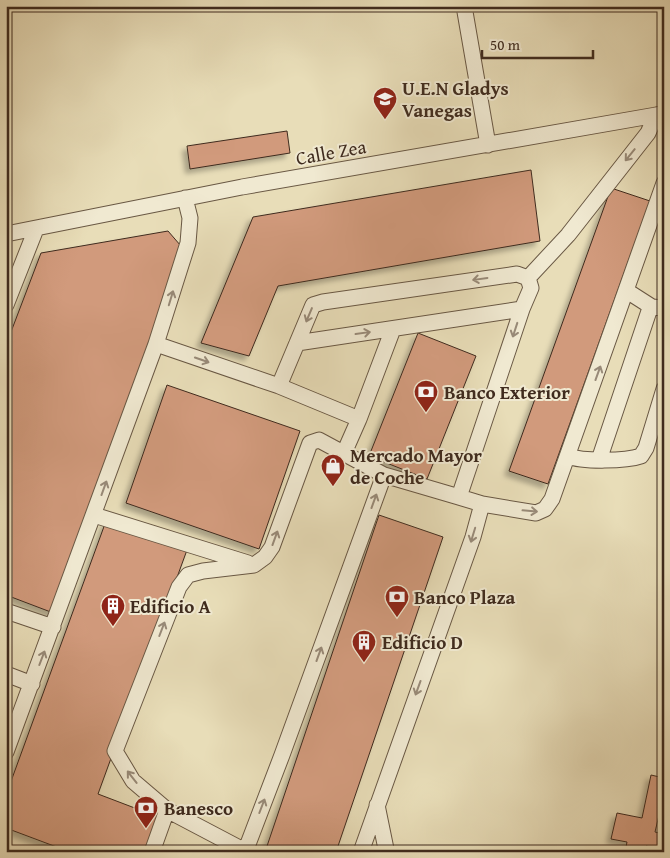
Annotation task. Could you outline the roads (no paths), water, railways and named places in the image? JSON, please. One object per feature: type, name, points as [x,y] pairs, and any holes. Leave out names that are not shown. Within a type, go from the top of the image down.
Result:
[{"type":"street","points":[[464,6],[488,145]]},
{"type":"street","points":[[528,278],[568,235],[648,133],[660,114]]},
{"type":"street","name":"Calle Zea","points":[[6,234],[185,198],[660,114]]},
{"type":"street","points":[[384,475],[245,852],[168,810],[133,781],[115,751],[179,587],[188,575],[203,570],[254,565],[265,557],[272,547],[306,449],[310,443],[319,440],[384,475],[482,504],[536,513],[545,509],[552,499],[568,456],[664,183]]},
{"type":"street","points":[[6,752],[54,627],[156,344],[188,243],[190,218],[185,198]]},
{"type":"street","points":[[6,305],[36,229]]},
{"type":"street","points":[[279,386],[313,305],[517,274],[528,278]]},
{"type":"street","points":[[459,497],[522,309],[531,288],[528,278]]},
{"type":"street","points":[[627,291],[658,308]]},
{"type":"street","points":[[599,460],[649,311],[658,308]]},
{"type":"street","points":[[297,343],[522,309]]},
{"type":"street","points":[[344,454],[393,329]]},
{"type":"street","points":[[156,344],[279,386],[359,419]]},
{"type":"street","points":[[568,456],[577,460],[635,458],[642,456],[664,389]]},
{"type":"street","points":[[360,852],[473,536],[482,504]]},
{"type":"street","points":[[94,515],[254,565]]},
{"type":"street","points":[[6,611],[54,627]]},
{"type":"street","points":[[6,674],[32,684]]},
{"type":"street","points":[[376,804],[386,852]]},
{"type":"street","points":[[152,852],[168,810]]},
{"type":"place","name":"U.E.N Gladys Vanegas","points":[[385,120]]},
{"type":"place","name":"Banco Exterior","points":[[426,413]]},
{"type":"place","name":"Mercado Mayor de Coche","points":[[333,487]]},
{"type":"place","name":"Banco Plaza","points":[[397,618]]},
{"type":"place","name":"Edificio A","points":[[113,627]]},
{"type":"place","name":"Edificio D","points":[[364,663]]},
{"type":"place","name":"Banesco","points":[[146,829]]}]
